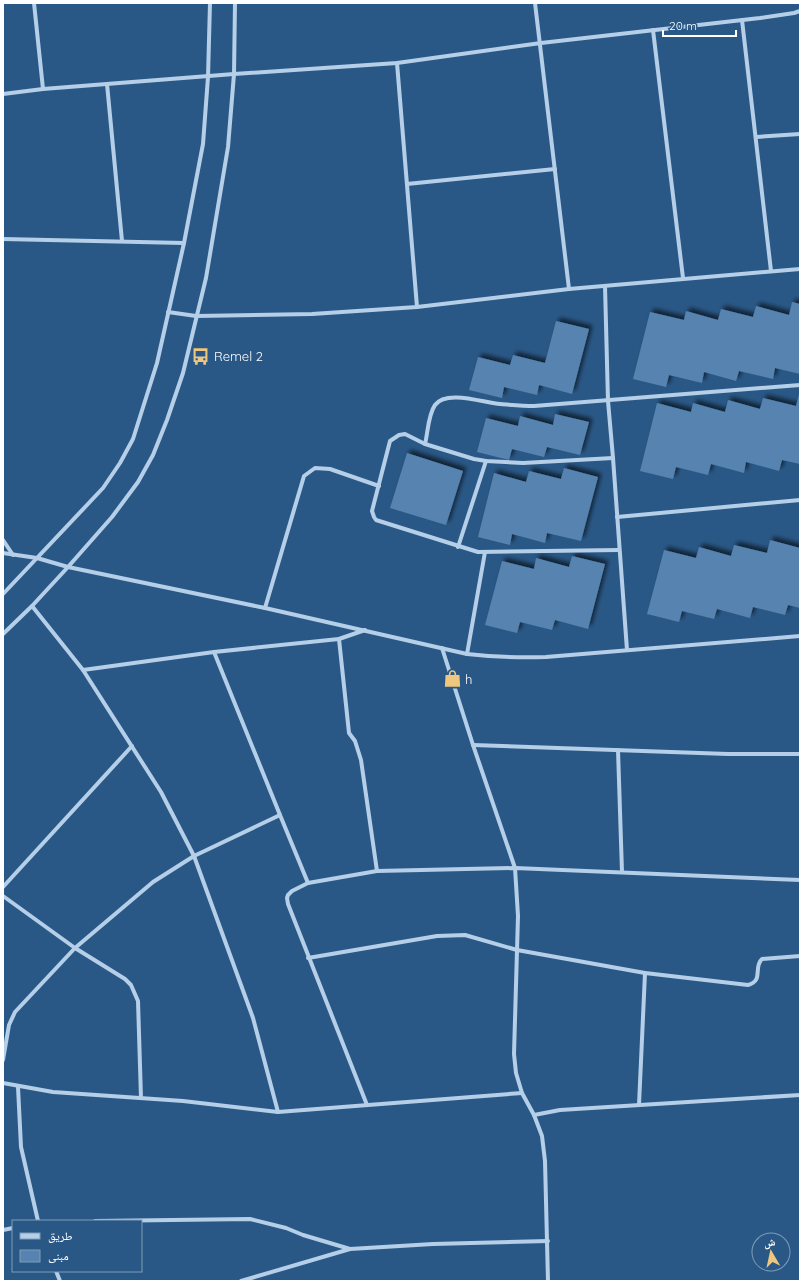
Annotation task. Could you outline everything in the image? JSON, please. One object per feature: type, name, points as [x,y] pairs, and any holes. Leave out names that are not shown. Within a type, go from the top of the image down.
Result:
[{"type":"street","points":[[34,3],[43,89]]},
{"type":"street","points":[[3,594],[103,488],[120,463],[133,439],[157,363],[184,243],[203,144],[208,77],[210,3]]},
{"type":"street","points":[[3,634],[32,606],[112,517],[138,482],[153,455],[167,420],[183,373],[206,278],[228,147],[234,74],[235,3]]},
{"type":"street","points":[[535,3],[541,43],[569,289]]},
{"type":"street","points":[[3,94],[43,89],[234,74],[397,64],[541,43],[742,20],[800,11]]},
{"type":"street","points":[[742,20],[771,271]]},
{"type":"street","points":[[653,30],[683,278]]},
{"type":"street","points":[[397,64],[417,307]]},
{"type":"street","points":[[107,84],[122,242]]},
{"type":"street","points":[[756,137],[800,134]]},
{"type":"street","points":[[407,184],[555,169]]},
{"type":"street","points":[[3,239],[184,243]]},
{"type":"street","points":[[168,312],[196,316],[312,314],[417,307],[569,289],[800,269]]},
{"type":"street","points":[[605,286],[608,401],[627,650]]},
{"type":"street","points":[[425,444],[432,412],[436,404],[443,399],[462,397],[499,404],[534,406],[800,385]]},
{"type":"street","points":[[613,458],[523,463],[474,460],[425,444],[405,434],[399,435],[390,441],[379,486],[372,507],[372,514],[376,520],[458,547],[478,552],[620,550]]},
{"type":"street","points":[[458,547],[486,461]]},
{"type":"street","points":[[266,608],[304,476],[315,468],[330,469],[379,486]]},
{"type":"street","points":[[617,517],[800,500]]},
{"type":"street","points":[[3,540],[13,555]]},
{"type":"street","points":[[3,552],[13,555],[38,558],[68,567],[266,608],[467,654],[493,657],[519,658],[800,636]]},
{"type":"street","points":[[467,654],[484,552]]},
{"type":"street","points":[[32,606],[83,670],[161,792],[194,856],[253,1018],[278,1112]]},
{"type":"street","points":[[83,670],[214,652],[339,639],[366,630]]},
{"type":"street","points":[[339,639],[349,733],[355,741],[361,760],[377,871]]},
{"type":"street","points":[[442,648],[515,868],[518,916],[518,950],[514,1054],[516,1073],[522,1093],[534,1115],[542,1136],[545,1161],[548,1281]]},
{"type":"street","points":[[214,652],[308,883]]},
{"type":"street","points":[[473,745],[728,754],[800,754]]},
{"type":"street","points":[[3,887],[132,746]]},
{"type":"street","points":[[618,750],[622,872]]},
{"type":"street","points":[[3,1060],[9,1025],[15,1012],[75,948],[153,882],[194,856],[280,815]]},
{"type":"street","points":[[366,1105],[290,910],[287,898],[292,891],[308,883],[377,871],[515,868],[800,880]]},
{"type":"street","points":[[3,896],[75,948],[126,979],[131,985],[136,993],[138,1001],[141,1098]]},
{"type":"street","points":[[308,958],[437,936],[456,935],[473,937],[518,950],[644,973],[748,986],[753,984],[756,980],[758,962],[762,959],[800,956]]},
{"type":"street","points":[[639,1106],[644,973]]},
{"type":"street","points":[[3,1083],[18,1087],[53,1092],[183,1101],[278,1112],[522,1093]]},
{"type":"street","points":[[18,1087],[20,1147],[38,1220]]},
{"type":"street","points":[[534,1115],[560,1110],[639,1106],[800,1094]]},
{"type":"street","points":[[142,1220],[250,1219],[286,1228],[303,1235],[350,1249]]},
{"type":"street","points":[[241,1281],[350,1249],[433,1244],[548,1241]]},
{"type":"building","points":[[792,302],[800,304],[800,374],[775,368],[773,379],[739,371],[736,381],[704,372],[702,383],[669,375],[666,387],[633,379],[650,312],[684,320],[686,311],[718,320],[721,309],[753,317],[756,306],[789,315]]},
{"type":"building","points":[[556,321],[589,329],[572,394],[539,385],[537,395],[504,387],[502,398],[469,390],[478,357],[510,365],[513,355],[545,363]]},
{"type":"building","points":[[799,394],[800,464],[782,460],[779,471],[746,462],[744,473],[711,464],[708,475],[676,467],[673,479],[640,471],[657,403],[691,412],[693,403],[725,412],[728,400],[760,409],[763,398],[796,406]]},
{"type":"building","points":[[555,414],[589,422],[580,455],[547,447],[544,457],[512,449],[509,460],[477,452],[486,418],[518,426],[520,416],[553,425]]},
{"type":"building","points":[[407,453],[463,471],[446,525],[390,508]]},
{"type":"building","points":[[564,468],[598,477],[581,541],[547,533],[545,543],[512,534],[510,545],[478,537],[494,473],[526,482],[529,471],[561,479]]},
{"type":"building","points":[[770,540],[800,548],[800,608],[788,605],[785,615],[753,607],[750,618],[717,609],[714,619],[682,611],[679,622],[647,614],[664,550],[696,558],[699,547],[731,556],[734,545],[767,553]]},
{"type":"building","points":[[572,556],[605,564],[588,629],[555,620],[552,630],[520,622],[517,633],[485,625],[502,561],[534,569],[536,558],[569,567]]},
{"type":"place","name":"Remel 2","points":[[201,356]]},
{"type":"place","name":"h","points":[[452,679]]}]
